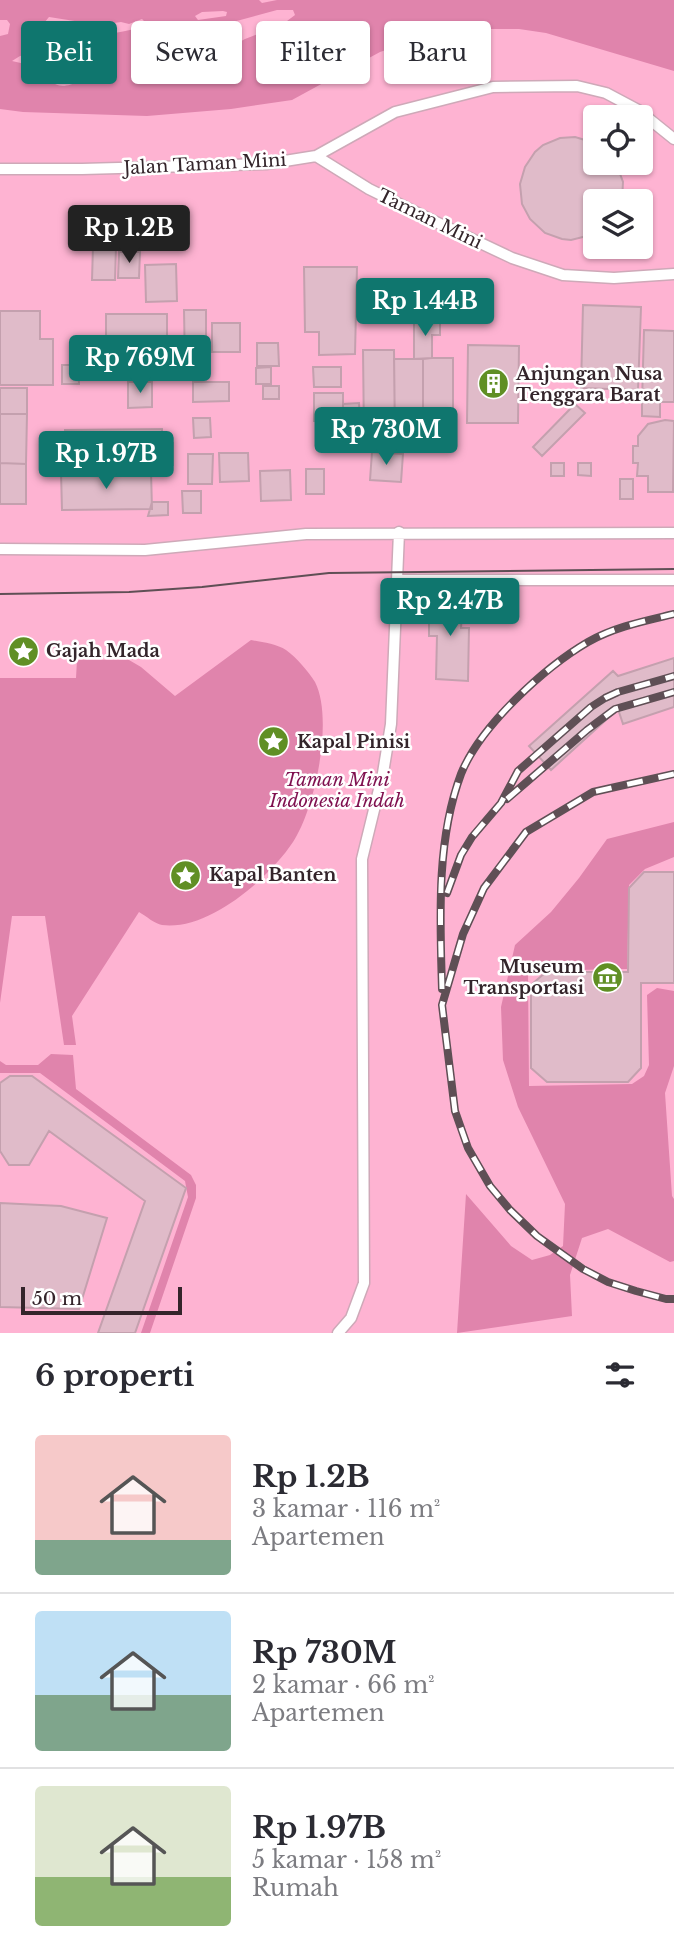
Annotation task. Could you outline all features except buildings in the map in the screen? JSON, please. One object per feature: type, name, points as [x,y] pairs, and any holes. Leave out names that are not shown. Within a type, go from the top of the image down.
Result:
[{"type":"lane","name":"Jalan Taman Mini","points":[[0,169],[266,164],[316,156],[395,112],[494,87],[577,86],[606,93],[638,110],[674,139]]},
{"type":"lane","name":"Taman Mini","points":[[316,156],[369,190],[512,258],[550,271],[563,275],[614,278],[674,274]]},
{"type":"lane","points":[[338,1333],[351,1318],[364,1283],[362,859],[383,774],[391,724],[400,532]]},
{"type":"lane","points":[[0,549],[145,550],[306,534],[674,533]]},
{"type":"lane","points":[[398,580],[674,580]]},
{"type":"green space","name":"Taman Mini Indonesia Indah","points":[[0,0],[674,0],[674,1333],[0,1333]]},
{"type":"shaded area","points":[[0,0],[259,0],[262,3],[277,0],[674,0],[674,71],[546,33],[491,29],[491,21],[384,21],[384,51],[370,57],[370,21],[287,21],[295,15],[293,10],[277,10],[237,21],[142,19],[129,24],[49,17],[46,21],[21,21],[21,56],[12,61],[21,63],[21,84],[117,84],[117,32],[131,29],[131,84],[242,84],[242,41],[256,35],[256,84],[321,84],[292,100],[231,109],[147,116],[23,112],[0,109],[0,36],[8,34],[10,24],[7,20],[0,20]],"holes":[[[202,12],[227,12],[226,16],[198,20],[195,16]]]},
{"type":"shaded area","points":[[251,640],[278,646],[290,653],[315,682],[320,698],[323,718],[319,764],[315,787],[301,827],[293,842],[269,871],[218,911],[180,925],[162,925],[139,912],[72,1016],[76,1045],[64,1045],[45,916],[12,916],[0,1003],[0,678],[76,678],[77,660],[129,660],[175,696]]},
{"type":"shaded area","points":[[674,822],[674,857],[645,869],[629,885],[627,969],[528,971],[529,1086],[632,1084],[644,1076],[649,1065],[647,995],[657,988],[674,991],[674,1066],[665,1093],[674,1199],[674,1261],[670,1262],[608,1229],[582,1238],[570,1275],[572,1316],[457,1333],[466,1194],[511,1246],[532,1260],[550,1255],[563,1246],[565,1204],[518,1107],[503,1060],[501,1007],[515,945],[551,912],[607,839]]},
{"type":"shaded area","points":[[51,1054],[73,1055],[76,1089],[191,1175],[196,1185],[196,1198],[150,1333],[141,1333],[188,1197],[185,1181],[40,1073],[0,1073],[0,1061],[6,1065],[38,1065]]},
{"type":"tram line","points":[[0,594],[129,592],[329,573],[674,569]]},
{"type":"railway","points":[[442,989],[443,853],[453,800],[470,756],[516,699],[571,653],[608,632],[674,614]]},
{"type":"railway","points":[[447,893],[461,855],[472,837],[501,803],[518,771],[591,707],[605,698],[674,676]]},
{"type":"railway","points":[[507,799],[615,709],[674,692]]},
{"type":"railway","points":[[674,774],[593,792],[526,832],[484,888],[463,934],[442,1005],[455,1111],[468,1148],[490,1186],[537,1236],[583,1269],[608,1282],[674,1299]]},
{"type":"place","name":"Anjungan Nusa Tenggara Barat","points":[[493,384]]},
{"type":"place","name":"Gajah Mada","points":[[23,651]]},
{"type":"place","name":"Kapal Pinisi","points":[[274,742]]},
{"type":"place","name":"Kapal Banten","points":[[186,875]]},
{"type":"place","name":"Museum Transportasi","points":[[607,977]]}]
